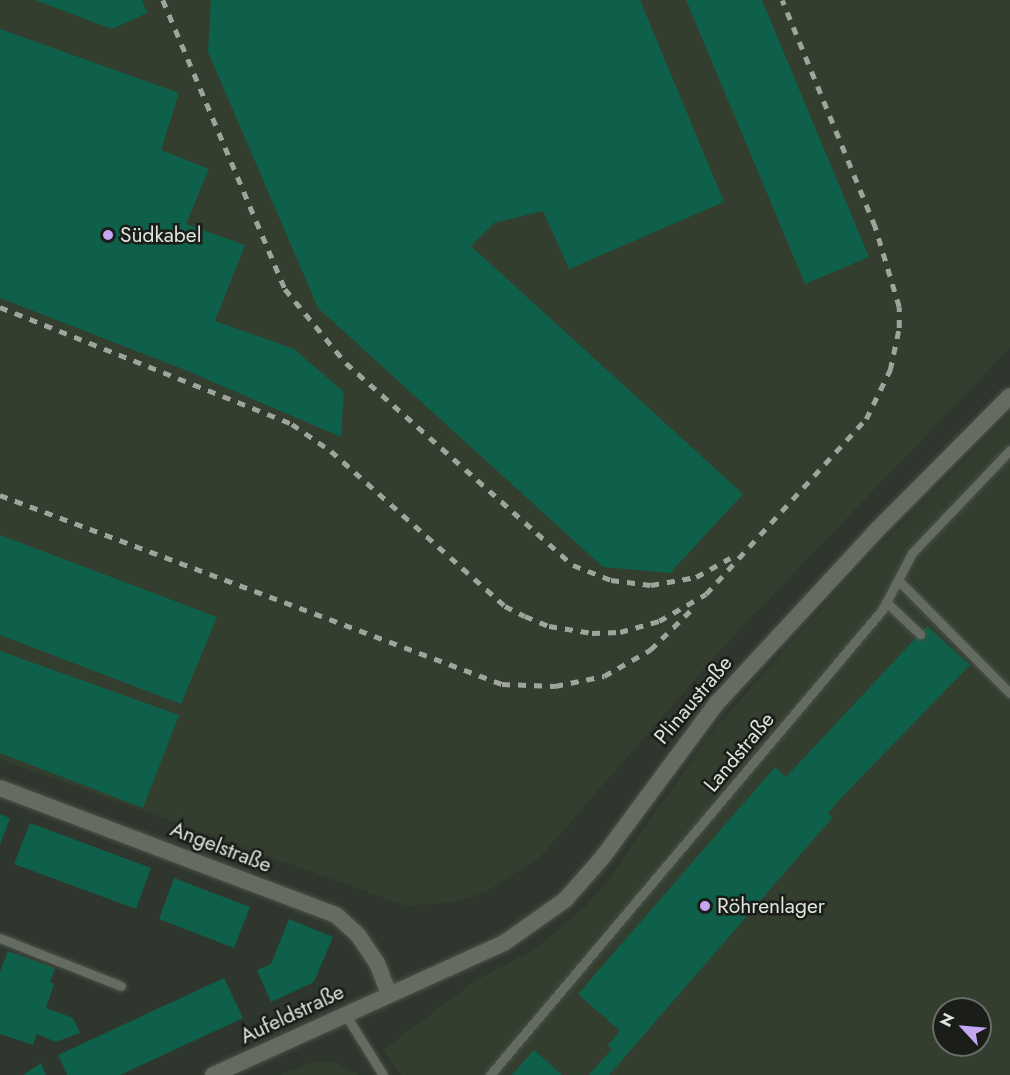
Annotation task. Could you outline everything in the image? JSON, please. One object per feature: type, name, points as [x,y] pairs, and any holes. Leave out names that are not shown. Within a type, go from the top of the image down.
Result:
[{"type":"street","name":"Plinaustraße","points":[[389,994],[504,943],[548,914],[577,889],[716,704],[878,529],[1010,396]]},
{"type":"street","name":"Angelstraße","points":[[0,788],[336,915],[358,935],[377,963],[389,994]]},
{"type":"street","name":"Aufeldstraße","points":[[213,1075],[389,994]]},
{"type":"lane","name":"Landstraße","points":[[490,1075],[886,602],[912,553],[1010,450]]},
{"type":"lane","points":[[898,580],[1010,693]]},
{"type":"lane","points":[[886,602],[920,634]]},
{"type":"lane","points":[[0,951],[2,939],[121,986]]},
{"type":"lane","points":[[345,1014],[383,1075]]},
{"type":"shaded area","points":[[0,0],[1010,0],[1010,348],[722,648],[541,856],[486,892],[455,902],[406,906],[0,759]]},
{"type":"shaded area","points":[[1010,413],[1010,1075],[401,1075],[383,1050],[475,981],[537,948],[586,906],[606,883],[710,734],[843,584]]},
{"type":"shaded area","points":[[312,1062],[334,1062],[359,1075],[280,1075]]},
{"type":"building","points":[[35,0],[142,0],[147,13],[112,29]]},
{"type":"building","points":[[211,0],[640,0],[724,202],[569,269],[543,211],[494,223],[471,246],[743,494],[670,573],[603,567],[318,308],[208,52]]},
{"type":"building","points":[[686,0],[762,0],[869,257],[805,284]]},
{"type":"building","name":"Südkabel","points":[[0,29],[179,93],[161,150],[209,169],[186,224],[245,245],[215,321],[294,349],[344,392],[341,437],[185,370],[0,298]]},
{"type":"building","points":[[0,535],[217,617],[181,704],[0,635]]},
{"type":"building","name":"Röhrenlager","points":[[927,626],[970,665],[842,797],[828,813],[832,818],[609,1075],[589,1075],[612,1049],[608,1045],[620,1031],[578,994],[775,767],[786,777]]},
{"type":"building","points":[[0,651],[179,715],[143,808],[0,753]]},
{"type":"building","points":[[0,814],[10,818],[0,845]]},
{"type":"building","points":[[30,823],[151,868],[136,909],[14,864]]},
{"type":"building","points":[[174,878],[250,907],[234,948],[159,919]]},
{"type":"building","points":[[289,919],[333,937],[314,982],[271,1002],[257,970],[271,964]]},
{"type":"building","points":[[8,951],[55,968],[50,982],[54,984],[46,1008],[73,1018],[80,1033],[56,1042],[37,1034],[33,1045],[0,1034],[0,972]]},
{"type":"building","points":[[224,978],[243,1018],[120,1075],[67,1075],[58,1055]]},
{"type":"building","points":[[534,1050],[562,1075],[512,1075]]},
{"type":"building","points":[[41,1063],[46,1075],[23,1075]]},
{"type":"railway","points":[[163,0],[285,289],[346,363],[573,565],[611,580],[651,585],[696,577],[730,558]]},
{"type":"railway","points":[[0,307],[292,424],[331,451],[505,606],[525,616],[549,626],[592,633],[620,632],[659,621],[706,594],[866,419],[890,370],[899,328],[899,307],[875,227],[782,0]]},
{"type":"railway","points":[[0,495],[502,684],[555,686],[604,676],[650,650],[694,607]]},
{"type":"place","name":"Südkabel","points":[[108,235]]},
{"type":"place","name":"Röhrenlager","points":[[705,906]]}]
